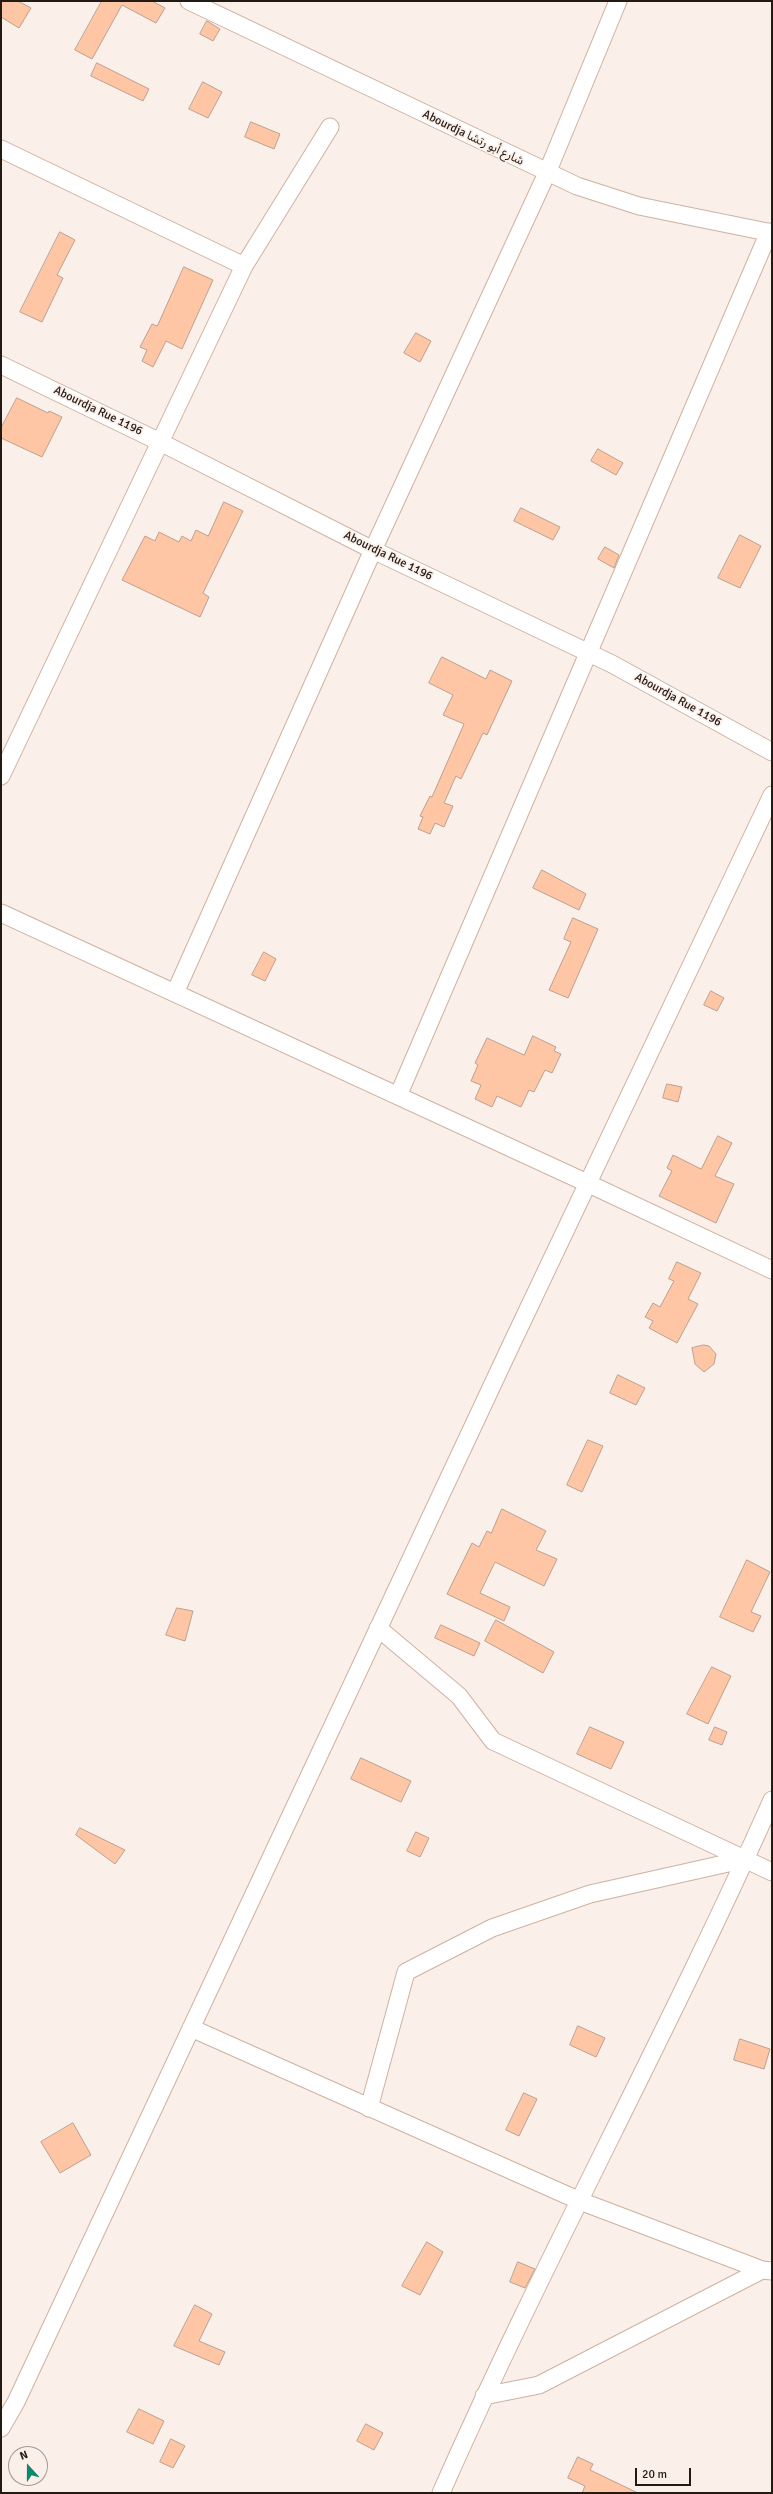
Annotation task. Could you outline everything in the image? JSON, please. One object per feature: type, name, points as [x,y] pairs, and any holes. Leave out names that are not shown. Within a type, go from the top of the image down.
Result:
[{"type":"street","name":"Abourdja شارع أبو رتشا","points":[[189,1],[547,173],[583,188],[639,206],[771,232]]},
{"type":"street","points":[[175,993],[373,550],[547,173],[618,1]]},
{"type":"street","points":[[1,776],[244,266],[330,127]]},
{"type":"street","points":[[1,149],[244,266]]},
{"type":"street","points":[[398,1096],[771,232]]},
{"type":"street","name":"Abourdja Rue 1196","points":[[1,365],[160,442],[373,550],[589,652],[772,752]]},
{"type":"street","points":[[1,2428],[22,2387],[378,1628],[772,795]]},
{"type":"street","points":[[1,913],[588,1183],[772,1270]]},
{"type":"street","points":[[378,1628],[459,1696],[493,1740],[772,1872]]},
{"type":"street","points":[[441,2493],[484,2396],[746,1859],[772,1800]]},
{"type":"street","points":[[369,2108],[406,1972],[492,1928],[590,1894],[746,1859]]},
{"type":"street","points":[[191,2028],[580,2201],[767,2270]]},
{"type":"street","points":[[484,2396],[539,2385],[767,2270]]},
{"type":"building","points":[[1,1],[18,1],[31,8],[19,28],[1,17]]},
{"type":"building","points":[[102,1],[152,1],[165,8],[156,23],[122,5],[92,59],[75,50]]},
{"type":"building","points":[[207,21],[220,29],[213,41],[200,34]]},
{"type":"building","points":[[97,63],[149,89],[143,101],[91,76]]},
{"type":"building","points":[[203,82],[222,92],[208,118],[189,109]]},
{"type":"building","points":[[251,122],[280,134],[274,149],[245,137]]},
{"type":"building","points":[[60,232],[75,240],[57,275],[63,278],[42,322],[20,312]]},
{"type":"building","points":[[184,267],[213,280],[182,349],[166,341],[153,367],[142,361],[147,350],[140,347],[152,324],[157,326]]},
{"type":"building","points":[[416,333],[431,341],[420,362],[404,353]]},
{"type":"building","points":[[17,398],[48,413],[49,411],[62,417],[42,457],[1,438],[1,428]]},
{"type":"building","points":[[598,449],[623,463],[616,475],[591,461]]},
{"type":"building","points":[[224,502],[243,511],[203,593],[209,597],[200,617],[122,580],[145,536],[155,541],[159,532],[179,542],[182,536],[191,541],[196,530],[208,536]]},
{"type":"building","points":[[521,508],[560,527],[553,540],[514,521]]},
{"type":"building","points":[[740,535],[761,546],[740,588],[718,578]]},
{"type":"building","points":[[605,547],[619,555],[614,568],[598,559]]},
{"type":"building","points":[[442,657],[486,679],[490,670],[512,681],[487,735],[483,733],[461,779],[456,776],[444,803],[453,806],[444,827],[435,823],[430,834],[418,829],[423,817],[420,816],[430,796],[432,797],[464,724],[443,715],[453,695],[429,683]]},
{"type":"building","points":[[542,870],[586,894],[579,910],[533,888]]},
{"type":"building","points":[[573,918],[598,929],[568,998],[549,990],[571,942],[564,939]]},
{"type":"building","points":[[264,952],[276,959],[265,981],[252,975]]},
{"type":"building","points":[[711,991],[724,998],[717,1011],[704,1005]]},
{"type":"building","points":[[533,1036],[556,1047],[554,1051],[561,1054],[552,1073],[545,1070],[534,1092],[529,1090],[521,1107],[497,1096],[492,1107],[475,1099],[481,1085],[471,1081],[478,1065],[475,1063],[487,1038],[524,1055]]},
{"type":"building","points":[[667,1084],[682,1087],[678,1102],[663,1098]]},
{"type":"building","points":[[718,1136],[732,1143],[715,1176],[734,1184],[716,1223],[659,1196],[672,1171],[667,1168],[673,1155],[701,1169]]},
{"type":"building","points":[[677,1262],[701,1273],[688,1299],[698,1304],[677,1343],[649,1328],[653,1321],[645,1317],[653,1303],[660,1307],[674,1281],[669,1279]]},
{"type":"building","points":[[704,1345],[709,1346],[716,1354],[714,1364],[704,1372],[695,1364],[692,1348]]},
{"type":"building","points":[[618,1375],[645,1388],[636,1405],[610,1393]]},
{"type":"building","points":[[588,1440],[603,1446],[582,1492],[567,1485]]},
{"type":"building","points":[[502,1509],[546,1531],[536,1550],[557,1559],[544,1586],[495,1562],[480,1593],[510,1607],[504,1621],[447,1594],[472,1543],[479,1547],[487,1531],[491,1533]]},
{"type":"building","points":[[747,1560],[770,1572],[751,1612],[761,1616],[753,1632],[720,1617]]},
{"type":"building","points":[[177,1608],[193,1611],[185,1641],[166,1635]]},
{"type":"building","points":[[496,1620],[554,1652],[543,1673],[485,1641]]},
{"type":"building","points":[[441,1625],[480,1643],[474,1656],[435,1638]]},
{"type":"building","points":[[712,1667],[731,1676],[708,1724],[687,1714]]},
{"type":"building","points":[[590,1727],[624,1742],[611,1769],[577,1754]]},
{"type":"building","points":[[715,1727],[727,1732],[722,1745],[709,1740]]},
{"type":"building","points":[[361,1758],[411,1781],[401,1802],[351,1779]]},
{"type":"building","points":[[80,1828],[125,1850],[115,1864],[76,1835]]},
{"type":"building","points":[[416,1832],[429,1838],[420,1857],[407,1851]]},
{"type":"building","points":[[578,2026],[605,2038],[596,2057],[570,2045]]},
{"type":"building","points":[[740,2039],[770,2049],[764,2069],[734,2060]]},
{"type":"building","points":[[524,2093],[537,2099],[519,2136],[506,2130]]},
{"type":"building","points":[[73,2123],[91,2155],[60,2173],[41,2142]]},
{"type":"building","points":[[427,2242],[443,2252],[420,2295],[402,2286]]},
{"type":"building","points":[[518,2262],[535,2269],[525,2288],[510,2282]]},
{"type":"building","points":[[195,2305],[212,2314],[199,2341],[225,2352],[219,2365],[174,2346]]},
{"type":"building","points":[[139,2409],[164,2421],[153,2444],[127,2432]]},
{"type":"building","points":[[366,2424],[383,2433],[374,2450],[357,2441]]},
{"type":"building","points":[[171,2439],[185,2446],[173,2468],[160,2462]]},
{"type":"building","points":[[578,2457],[593,2464],[590,2470],[638,2493],[582,2493],[585,2486],[568,2478]]}]
